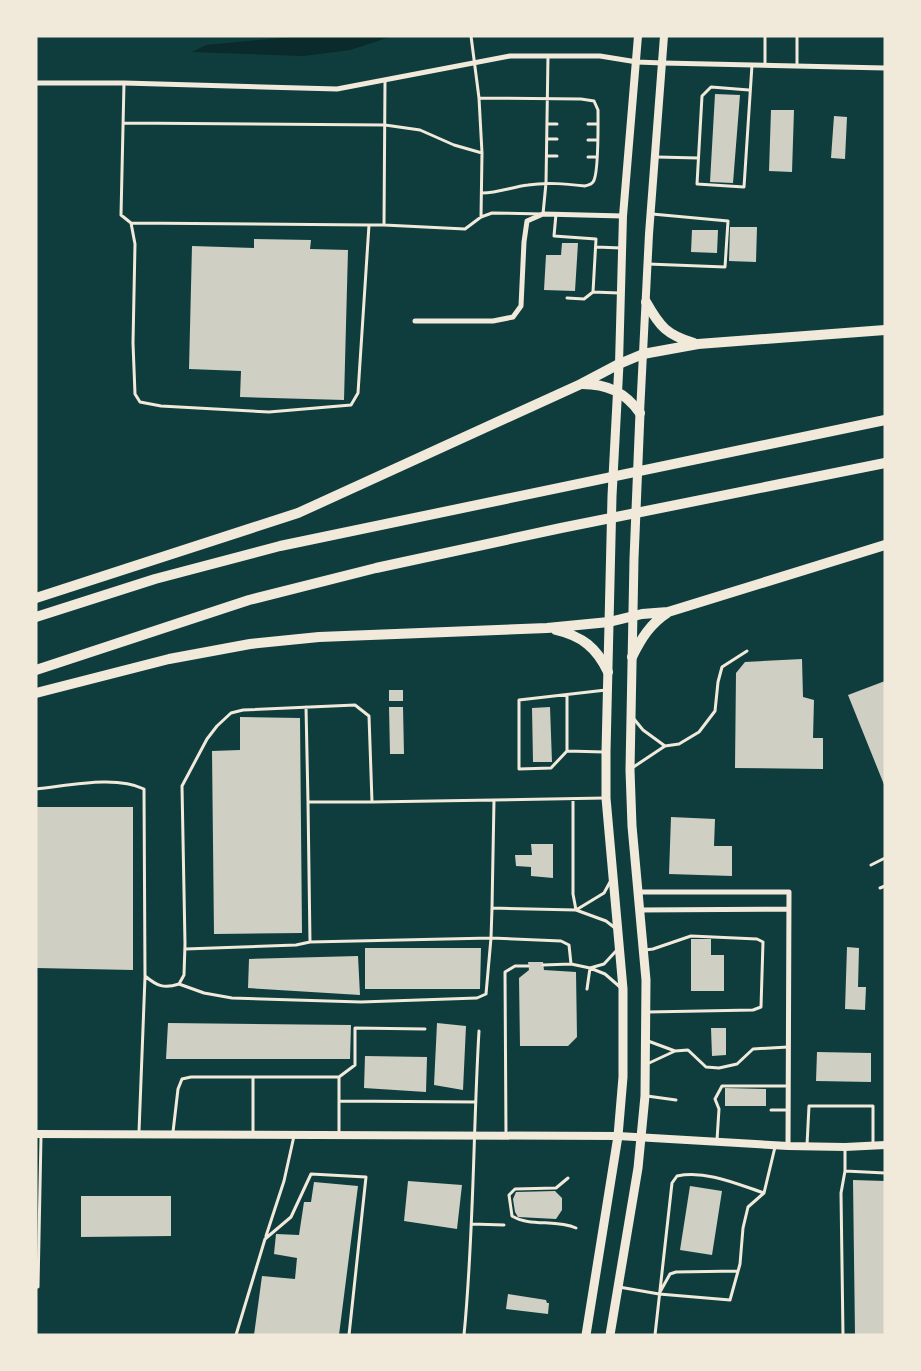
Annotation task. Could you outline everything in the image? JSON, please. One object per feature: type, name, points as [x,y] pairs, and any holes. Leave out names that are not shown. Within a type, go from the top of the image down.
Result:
[{"type":"highway","points":[[646,302],[663,329],[672,335],[698,344]]},
{"type":"highway","points":[[36,598],[298,513],[643,354],[698,344],[885,330]]},
{"type":"highway","points":[[581,384],[600,385],[617,391],[629,399],[640,413]]},
{"type":"highway","points":[[36,617],[155,579],[280,546],[885,420]]},
{"type":"highway","points":[[36,670],[239,603],[376,568],[885,462]]},
{"type":"highway","points":[[36,693],[169,659],[270,641],[547,628],[609,622],[633,616],[668,612],[885,545]]},
{"type":"highway","points":[[632,657],[652,625],[668,612]]},
{"type":"highway","points":[[547,628],[569,633],[586,642],[600,656],[608,672]]},
{"type":"main road","points":[[586,1335],[618,1136],[623,1077],[622,989],[606,798],[606,752],[610,564],[623,216],[638,36]]},
{"type":"main road","points":[[609,1335],[642,1137],[645,1096],[646,1012],[630,770],[632,657],[634,559],[650,214],[664,36]]},
{"type":"main road","points":[[38,1134],[618,1136],[788,1146],[885,1145]]},
{"type":"street","points":[[36,83],[337,89],[510,56],[600,56],[637,62],[885,68]]},
{"type":"street","points":[[415,321],[493,321],[513,317],[521,306],[527,221],[543,214],[623,216]]},
{"type":"street","points":[[638,892],[789,892],[788,1146]]},
{"type":"street","points":[[639,910],[789,909]]},
{"type":"lane","points":[[471,36],[479,98],[482,153],[481,217]]},
{"type":"lane","points":[[765,36],[765,65]]},
{"type":"lane","points":[[797,36],[797,66]]},
{"type":"lane","points":[[124,83],[120,215],[131,222],[384,225],[465,229],[481,217],[492,213],[543,214],[547,156],[548,56]]},
{"type":"lane","points":[[749,90],[711,87],[702,96],[697,184],[744,187],[752,65]]},
{"type":"lane","points":[[384,225],[385,79]]},
{"type":"lane","points":[[479,98],[594,101],[598,110],[595,177],[591,184],[546,183],[482,193]]},
{"type":"lane","points":[[123,123],[385,125],[420,130],[454,145],[482,153]]},
{"type":"lane","points":[[547,124],[557,124]]},
{"type":"lane","points":[[588,124],[598,124]]},
{"type":"lane","points":[[547,139],[557,139]]},
{"type":"lane","points":[[588,140],[597,140]]},
{"type":"lane","points":[[547,156],[557,156]]},
{"type":"lane","points":[[588,157],[596,157]]},
{"type":"lane","points":[[656,157],[698,158]]},
{"type":"lane","points":[[556,214],[554,236],[596,239],[593,292]]},
{"type":"lane","points":[[648,264],[725,267],[728,221],[650,214]]},
{"type":"lane","points":[[131,222],[135,244],[133,343],[135,394],[140,402],[161,406],[269,412],[351,405],[358,393],[369,225]]},
{"type":"lane","points":[[596,246],[622,248]]},
{"type":"lane","points":[[567,298],[584,299],[593,292],[621,293]]},
{"type":"lane","points":[[630,770],[665,746],[679,744],[699,732],[714,711],[722,667],[747,651]]},
{"type":"lane","points":[[567,695],[567,751],[551,768],[519,769],[519,700],[607,690]]},
{"type":"lane","points":[[179,984],[184,975],[185,949],[183,786],[207,739],[231,713],[243,710],[355,705],[369,716],[372,802]]},
{"type":"lane","points":[[306,707],[310,942]]},
{"type":"lane","points":[[631,716],[643,730],[665,746]]},
{"type":"lane","points":[[567,751],[606,752]]},
{"type":"lane","points":[[36,789],[116,782],[132,783],[144,789],[145,973],[139,1134]]},
{"type":"lane","points":[[308,802],[606,798]]},
{"type":"lane","points":[[573,799],[573,894],[576,910]]},
{"type":"lane","points":[[145,973],[145,976],[156,985],[166,988],[179,984],[204,993],[232,998],[362,1002],[477,998],[486,994],[491,938],[494,800]]},
{"type":"lane","points":[[871,865],[885,858]]},
{"type":"lane","points":[[576,910],[604,893],[612,878]]},
{"type":"lane","points":[[879,888],[885,886]]},
{"type":"lane","points":[[492,908],[576,910],[606,921],[617,929]]},
{"type":"lane","points":[[643,950],[692,936],[757,939],[763,942],[761,1007],[753,1010],[646,1012]]},
{"type":"lane","points":[[185,949],[296,945],[310,942],[491,938],[561,941],[568,945],[571,964]]},
{"type":"lane","points":[[590,968],[604,964],[619,947]]},
{"type":"lane","points":[[543,965],[571,964],[590,968],[605,974],[622,989]]},
{"type":"lane","points":[[506,1136],[506,972],[515,966],[528,966]]},
{"type":"lane","points":[[587,989],[590,968]]},
{"type":"lane","points":[[173,1134],[178,1089],[182,1079],[191,1077],[339,1077],[355,1065],[356,1028],[425,1029]]},
{"type":"lane","points":[[464,1335],[472,1224],[479,1031]]},
{"type":"lane","points":[[646,1040],[675,1051]]},
{"type":"lane","points":[[646,1064],[675,1051],[688,1050],[706,1067],[719,1068],[737,1064],[753,1049],[788,1047]]},
{"type":"lane","points":[[253,1077],[253,1134]]},
{"type":"lane","points":[[339,1077],[339,1135]]},
{"type":"lane","points":[[717,1142],[719,1110],[715,1100],[722,1086],[788,1086]]},
{"type":"lane","points":[[645,1096],[676,1100]]},
{"type":"lane","points":[[708,1101],[715,1100]]},
{"type":"lane","points":[[339,1101],[475,1102]]},
{"type":"lane","points":[[807,1146],[809,1106],[873,1106],[873,1146]]},
{"type":"lane","points":[[771,1110],[788,1110]]},
{"type":"lane","points":[[36,1287],[38,1134]]},
{"type":"lane","points":[[236,1335],[284,1181],[295,1134]]},
{"type":"lane","points":[[618,1287],[659,1294],[730,1300],[738,1271],[748,1207],[764,1193],[776,1145]]},
{"type":"lane","points":[[843,1335],[841,1193],[845,1172],[845,1147]]},
{"type":"lane","points":[[845,1172],[885,1173]]},
{"type":"lane","points":[[655,1335],[672,1184],[677,1176],[690,1173],[729,1181],[764,1193]]},
{"type":"lane","points":[[265,1239],[291,1217],[311,1174],[366,1178],[349,1335]]},
{"type":"lane","points":[[568,1178],[556,1188],[515,1190],[509,1196],[510,1205],[512,1216],[519,1220],[565,1223],[576,1228]]},
{"type":"lane","points":[[472,1224],[504,1225]]},
{"type":"lane","points":[[659,1294],[670,1274],[676,1272],[738,1271]]},
{"type":"water","points":[[303,36],[393,36],[350,50],[304,56],[192,52],[206,45]]},
{"type":"building","points":[[715,94],[740,95],[733,183],[710,182]]},
{"type":"building","points":[[771,110],[794,110],[792,172],[769,171]]},
{"type":"building","points":[[834,116],[847,117],[845,159],[831,158]]},
{"type":"building","points":[[730,227],[757,227],[756,262],[729,261]]},
{"type":"building","points":[[692,230],[718,230],[717,253],[691,252]]},
{"type":"building","points":[[254,239],[311,240],[310,249],[348,250],[344,400],[240,397],[241,371],[189,369],[192,246],[254,248]]},
{"type":"building","points":[[562,243],[578,243],[575,291],[544,290],[546,255],[561,255]]},
{"type":"building","points":[[802,659],[803,697],[814,700],[813,738],[823,738],[823,769],[735,768],[736,673],[745,662]]},
{"type":"building","points":[[885,681],[885,787],[848,695]]},
{"type":"building","points":[[389,690],[403,690],[403,701],[389,701]]},
{"type":"building","points":[[389,707],[403,707],[404,754],[390,754]]},
{"type":"building","points":[[550,707],[552,762],[533,762],[532,708]]},
{"type":"building","points":[[240,717],[300,718],[302,933],[214,934],[212,751],[240,750]]},
{"type":"building","points":[[36,807],[133,807],[133,970],[36,968]]},
{"type":"building","points":[[671,817],[715,819],[714,846],[732,846],[732,876],[669,874]]},
{"type":"building","points":[[531,844],[553,844],[553,878],[531,876],[531,867],[516,866],[515,855],[532,855]]},
{"type":"building","points":[[691,939],[711,939],[711,955],[724,955],[724,991],[691,991]]},
{"type":"building","points":[[847,947],[859,948],[858,987],[866,987],[865,1010],[845,1009]]},
{"type":"building","points":[[365,948],[481,948],[480,989],[365,989]]},
{"type":"building","points":[[358,956],[360,995],[248,988],[249,959]]},
{"type":"building","points":[[528,962],[543,962],[544,970],[576,972],[577,1037],[568,1046],[520,1046],[519,978],[529,970]]},
{"type":"building","points":[[168,1023],[351,1025],[350,1059],[166,1059]]},
{"type":"building","points":[[437,1023],[466,1026],[463,1090],[434,1085]]},
{"type":"building","points":[[711,1028],[726,1028],[726,1055],[712,1056]]},
{"type":"building","points":[[817,1052],[871,1053],[871,1082],[816,1081]]},
{"type":"building","points":[[365,1056],[427,1057],[426,1092],[364,1088]]},
{"type":"building","points":[[725,1088],[766,1089],[766,1106],[725,1106]]},
{"type":"building","points":[[853,1180],[885,1181],[885,1335],[855,1335]]},
{"type":"building","points":[[408,1181],[462,1185],[457,1229],[404,1221]]},
{"type":"building","points":[[314,1182],[358,1186],[339,1335],[254,1335],[262,1276],[295,1279],[297,1258],[274,1254],[276,1234],[299,1235],[304,1202],[311,1202]]},
{"type":"building","points":[[690,1186],[722,1191],[712,1255],[680,1250]]},
{"type":"building","points":[[555,1191],[562,1198],[562,1210],[556,1219],[518,1217],[513,1199],[516,1192]]},
{"type":"building","points":[[81,1196],[171,1196],[171,1236],[81,1237]]},
{"type":"building","points":[[508,1294],[546,1300],[549,1303],[548,1314],[506,1309]]}]
